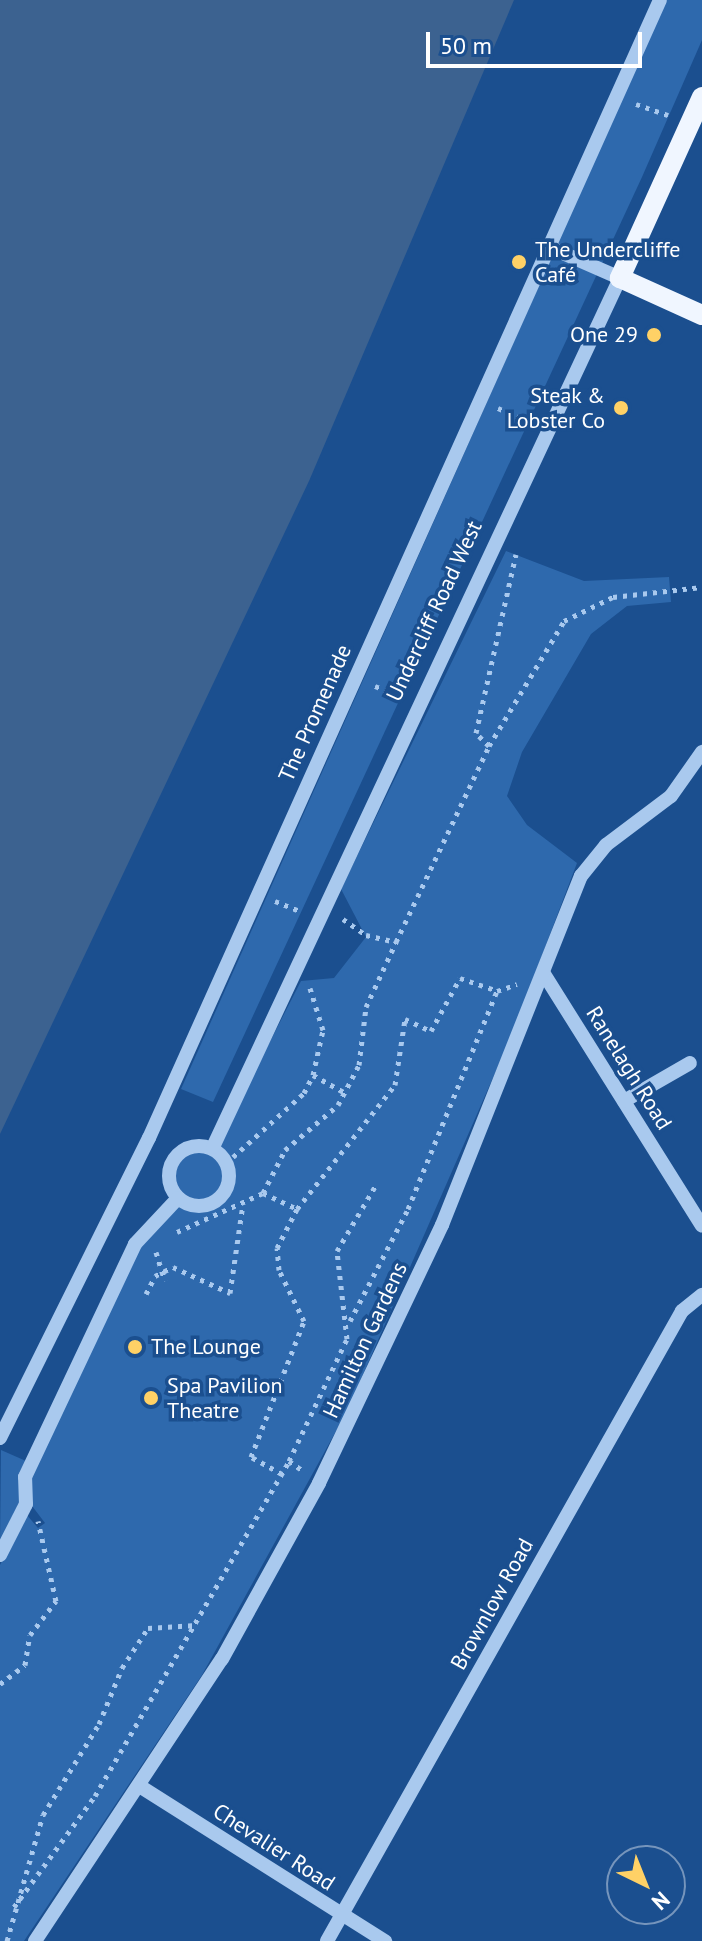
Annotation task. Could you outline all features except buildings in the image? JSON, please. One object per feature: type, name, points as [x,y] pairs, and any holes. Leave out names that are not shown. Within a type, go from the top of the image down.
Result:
[{"type":"main road","name":"Undercliff Road West","points":[[620,278],[702,97]]},
{"type":"main road","points":[[620,278],[702,315]]},
{"type":"street","name":"The Promenade","points":[[0,1438],[149,1138],[256,893],[660,0]]},
{"type":"street","points":[[549,247],[620,278]]},
{"type":"street","name":"Undercliff Road West","points":[[213,1147],[496,534],[620,278]]},
{"type":"street","name":"Hamilton Gardens","points":[[35,1941],[141,1787],[256,1600],[396,1330],[589,864],[671,796],[702,752]]},
{"type":"street","name":"Ranelagh Road","points":[[544,974],[702,1226]]},
{"type":"street","points":[[624,1101],[690,1063]]},
{"type":"street","points":[[187,1147],[213,1147],[227,1163],[227,1185],[217,1201],[191,1206],[178,1198],[173,1161],[187,1147]]},
{"type":"street","points":[[0,1555],[26,1504],[25,1477],[135,1244],[178,1198]]},
{"type":"street","name":"Brownlow Road","points":[[327,1941],[682,1311],[702,1295]]},
{"type":"street","name":"Chevalier Road","points":[[141,1787],[340,1916],[385,1941]]},
{"type":"path","points":[[617,96],[691,124]]},
{"type":"path","points":[[479,399],[546,431]]},
{"type":"path","points":[[489,746],[476,733],[517,565],[511,542],[496,534]]},
{"type":"path","points":[[135,1244],[211,1222],[263,1193],[285,1150],[344,1092],[359,1065],[366,1007],[396,942],[489,746],[564,621],[613,597],[702,587]]},
{"type":"path","points":[[355,678],[418,703]]},
{"type":"path","points":[[256,893],[320,920]]},
{"type":"path","points":[[366,935],[396,942]]},
{"type":"path","points":[[227,1163],[304,1093],[313,1075],[323,1030],[301,960]]},
{"type":"path","points":[[282,1474],[251,1457],[304,1321],[279,1270],[277,1248],[297,1209],[395,1085],[405,1019],[431,1031],[460,978],[484,988]]},
{"type":"path","points":[[14,1907],[57,1857],[197,1624],[282,1474],[349,1322],[408,1209],[497,991]]},
{"type":"path","points":[[313,1075],[344,1092]]},
{"type":"path","points":[[349,1322],[337,1251],[377,1183]]},
{"type":"path","points":[[263,1193],[297,1209]]},
{"type":"path","points":[[146,1294],[163,1270],[173,1267],[230,1293],[243,1204]]},
{"type":"path","points":[[163,1270],[165,1281]]},
{"type":"path","points":[[0,1684],[25,1665],[30,1635],[56,1601],[44,1529],[26,1504]]},
{"type":"path","points":[[4,1939],[43,1815],[99,1724],[122,1668],[148,1628],[197,1624]]},
{"type":"shaded area","points":[[0,0],[514,0],[309,481],[0,1134]]},
{"type":"shaded area","points":[[666,0],[702,0],[702,40],[642,177],[213,1102],[181,1089]]},
{"type":"shaded area","points":[[506,551],[584,581],[669,577],[671,602],[627,606],[591,634],[522,752],[507,796],[527,825],[577,863],[513,1032],[347,1411],[202,1675],[24,1941],[0,1941],[0,1565],[26,1514],[38,1528],[45,1523],[29,1502],[29,1481],[138,1248],[178,1202],[203,1208],[225,1194],[231,1174],[216,1147],[301,981],[334,978],[366,937],[341,889]]},
{"type":"shaded area","points":[[199,1149],[218,1157],[226,1176],[218,1195],[199,1203],[180,1195],[172,1176],[180,1157]]},
{"type":"shaded area","points":[[1,1450],[26,1461],[22,1503],[0,1548]]},
{"type":"place","name":"The Undercliffe Café","points":[[519,262]]},
{"type":"place","name":"One 29","points":[[654,335]]},
{"type":"place","name":"Steak & Lobster Co","points":[[621,408]]},
{"type":"place","name":"The Lounge","points":[[135,1347]]},
{"type":"place","name":"Spa Pavilion Theatre","points":[[151,1398]]}]
